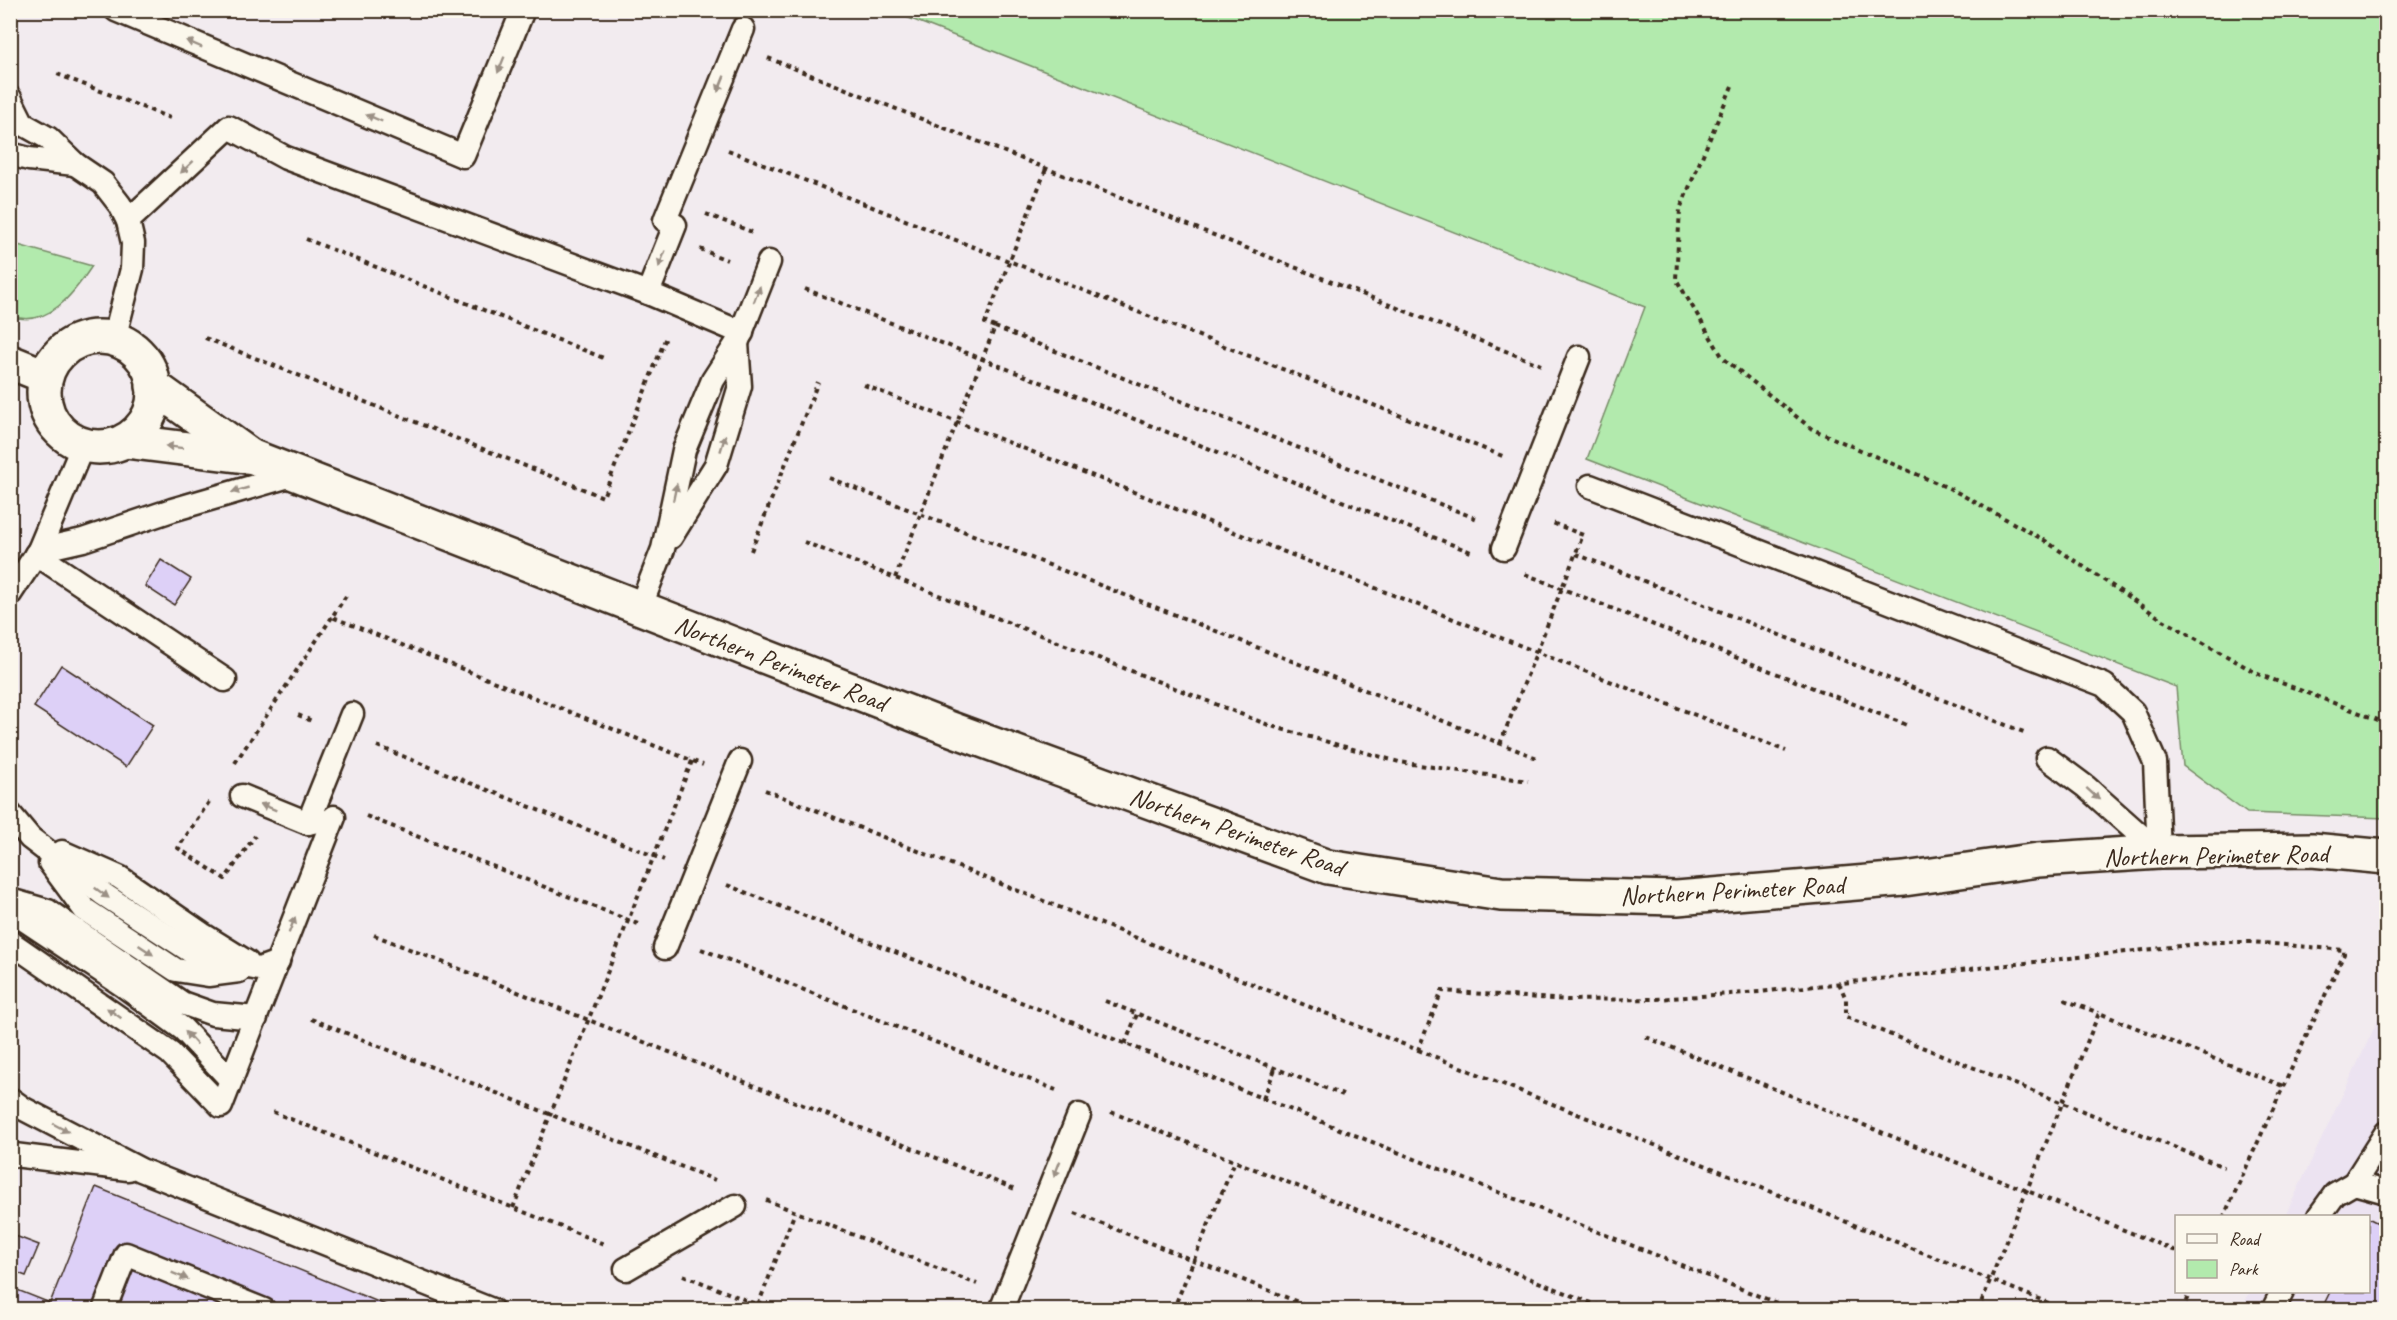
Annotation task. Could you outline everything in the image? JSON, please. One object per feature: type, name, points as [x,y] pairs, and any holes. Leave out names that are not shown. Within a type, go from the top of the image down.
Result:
[{"type":"street","points":[[93,337],[114,339],[133,349],[147,365],[153,386],[152,407],[143,426],[125,441],[105,447],[83,445],[64,435],[50,419],[43,398],[45,376],[55,358],[72,343],[93,337]]},
{"type":"street","points":[[10,362],[45,376]]},
{"type":"street","name":"Northern Perimeter Road","points":[[153,386],[253,457],[946,728],[1328,867],[1501,894],[1677,898],[1904,879],[2038,861],[2159,852],[2312,850],[2386,856]]},
{"type":"street","name":"Northern Perimeter Road","points":[[125,441],[253,457]]},
{"type":"lane","points":[[116,10],[463,156],[523,10]]},
{"type":"lane","points":[[648,293],[670,223],[743,29]]},
{"type":"lane","points":[[10,98],[17,121],[48,138],[75,164],[103,183],[128,221],[133,243],[132,269],[114,339]]},
{"type":"lane","points":[[128,221],[230,127],[286,158],[648,293],[740,338]]},
{"type":"lane","points":[[10,154],[29,159],[75,164]]},
{"type":"lane","points":[[640,608],[663,549],[684,450],[713,380],[740,338],[769,262]]},
{"type":"lane","points":[[663,549],[716,465],[740,386],[740,338]]},
{"type":"lane","points":[[1504,548],[1579,357]]},
{"type":"lane","points":[[10,594],[37,552],[83,445]]},
{"type":"lane","points":[[37,552],[296,474]]},
{"type":"lane","points":[[1590,486],[2104,685],[2133,712],[2155,762],[2159,852]]},
{"type":"lane","points":[[37,552],[225,680]]},
{"type":"lane","points":[[308,823],[352,714]]},
{"type":"lane","points":[[2047,758],[2086,787],[2159,852]]},
{"type":"lane","points":[[668,942],[737,769]]},
{"type":"lane","points":[[10,942],[170,1053],[221,1106],[256,1018],[268,966],[334,817],[308,823],[242,796]]},
{"type":"lane","points":[[10,814],[30,838],[103,894],[201,958],[268,966]]},
{"type":"lane","points":[[10,900],[48,911],[182,1003],[213,1014],[256,1018]]},
{"type":"lane","points":[[10,910],[124,986],[183,1029],[231,1080]]},
{"type":"lane","points":[[15,1104],[141,1170],[492,1310]]},
{"type":"lane","points":[[1004,1303],[1079,1114]]},
{"type":"lane","points":[[2320,1215],[2334,1194],[2354,1183],[2386,1133]]},
{"type":"lane","points":[[11,1154],[141,1170]]},
{"type":"lane","points":[[2354,1183],[2386,1192]]},
{"type":"lane","points":[[634,1264],[735,1206]]},
{"type":"lane","points":[[104,1310],[126,1254],[264,1310]]},
{"type":"lane","points":[[2273,1310],[2282,1293]]},
{"type":"path","points":[[757,54],[1548,368]]},
{"type":"path","points":[[57,74],[170,118]]},
{"type":"path","points":[[1732,86],[1680,209],[1676,279],[1723,358],[1812,429],[1953,490],[2034,534],[2160,618],[2258,674],[2386,723]]},
{"type":"path","points":[[721,147],[1511,460]]},
{"type":"path","points":[[1046,169],[985,323],[1487,523]]},
{"type":"path","points":[[699,211],[759,235]]},
{"type":"path","points":[[306,239],[606,359]]},
{"type":"path","points":[[696,247],[727,260]]},
{"type":"path","points":[[805,288],[1473,553]]},
{"type":"path","points":[[895,578],[995,327]]},
{"type":"path","points":[[205,338],[603,497],[670,328]]},
{"type":"path","points":[[751,551],[818,382]]},
{"type":"path","points":[[864,386],[1786,751]]},
{"type":"path","points":[[829,478],[1537,758]]},
{"type":"path","points":[[1500,744],[1583,535],[1519,510]]},
{"type":"path","points":[[804,542],[1271,726],[1399,762],[1528,781]]},
{"type":"path","points":[[1576,554],[2035,736]]},
{"type":"path","points":[[1518,571],[1907,725]]},
{"type":"path","points":[[346,596],[332,618],[692,761],[737,769],[1418,1050],[2066,1310]]},
{"type":"path","points":[[376,746],[1794,1310]]},
{"type":"path","points":[[513,1208],[692,761]]},
{"type":"path","points":[[235,763],[244,767]]},
{"type":"path","points":[[318,797],[628,920],[668,942],[1059,1091]]},
{"type":"path","points":[[374,935],[1318,1310]]},
{"type":"path","points":[[1418,1050],[1442,991],[1567,1000],[1656,999],[1760,992],[2217,942],[2251,942],[2344,950],[2224,1215]]},
{"type":"path","points":[[1839,983],[1846,999],[1845,1017],[2224,1167]]},
{"type":"path","points":[[2064,1000],[2283,1086]]},
{"type":"path","points":[[1105,1001],[1344,1095]]},
{"type":"path","points":[[1978,1310],[2098,1013]]},
{"type":"path","points":[[1125,1044],[1137,1014]]},
{"type":"path","points":[[311,1019],[717,1181]]},
{"type":"path","points":[[1646,1037],[2175,1251]]},
{"type":"path","points":[[1263,1099],[1276,1069]]},
{"type":"path","points":[[1103,1108],[1609,1310]]},
{"type":"path","points":[[273,1112],[513,1208],[634,1264],[758,1305],[795,1212]]},
{"type":"path","points":[[1173,1310],[1234,1161]]},
{"type":"path","points":[[762,1199],[1004,1303]]},
{"type":"path","points":[[2182,1310],[2190,1293]]},
{"type":"shaded area","points":[[2386,1003],[2386,1309],[2241,1310],[2250,1293],[2370,1293],[2370,1215],[2285,1215]]},
{"type":"green space","points":[[891,11],[2386,11],[2386,818],[2247,813],[2183,766],[2176,687],[1587,459],[1645,307]]},
{"type":"green space","points":[[11,243],[92,266],[68,297],[48,313],[24,319],[11,316]]},
{"type":"building","points":[[161,560],[191,579],[174,605],[145,586]]},
{"type":"building","points":[[61,665],[153,725],[126,767],[34,707]]},
{"type":"building","points":[[96,1187],[398,1310],[10,1310],[10,1287],[50,1303]]},
{"type":"building","points":[[2370,1219],[2386,1227],[2386,1310],[2321,1310],[2330,1293],[2370,1293]]},
{"type":"building","points":[[10,1234],[39,1245],[26,1276],[10,1270]]}]
